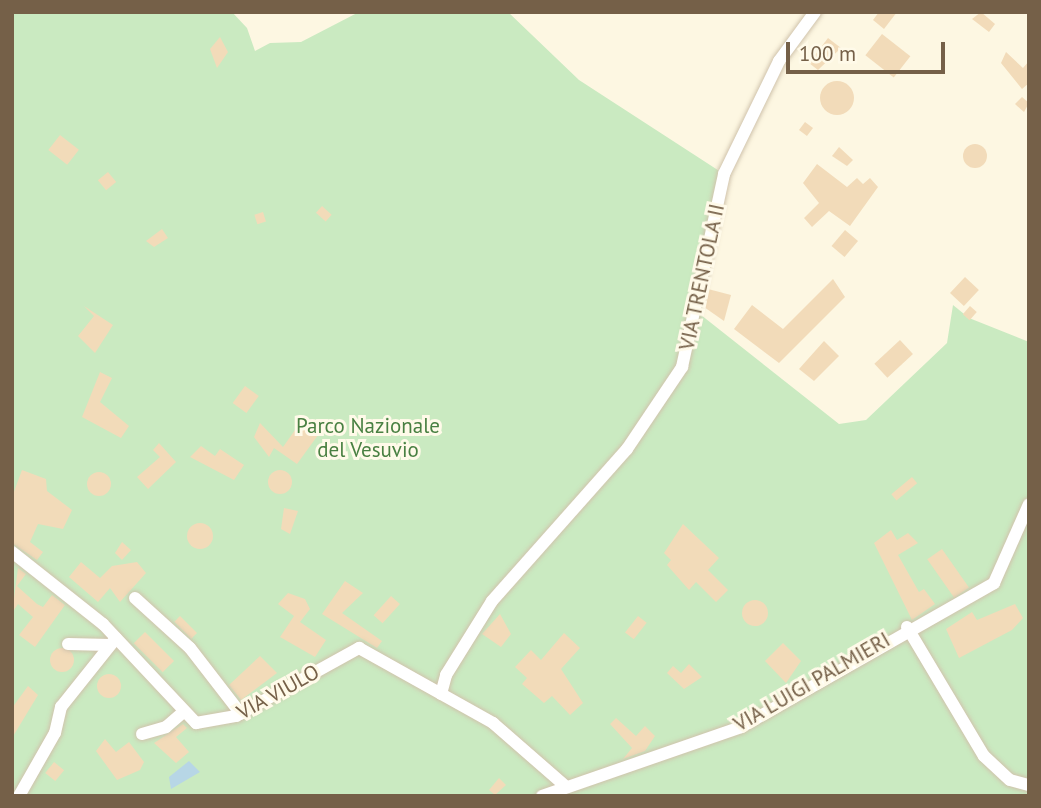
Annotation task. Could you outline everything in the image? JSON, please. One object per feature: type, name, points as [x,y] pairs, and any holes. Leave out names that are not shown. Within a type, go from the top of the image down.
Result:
[{"type":"street","name":"VIA TRENTOLA II","points":[[441,694],[446,675],[492,601],[627,449],[682,367],[696,325],[724,174],[779,61],[815,12]]},
{"type":"street","name":"VIA LUIGI PALMIERI","points":[[542,796],[564,785],[623,771],[741,727],[907,627],[995,583],[1029,504]]},
{"type":"street","points":[[12,552],[113,641],[183,712],[166,727],[142,734]]},
{"type":"street","points":[[135,598],[190,648],[241,714]]},
{"type":"street","points":[[907,627],[984,756],[1010,780],[1029,785]]},
{"type":"street","points":[[68,644],[113,641]]},
{"type":"street","points":[[19,796],[55,733],[61,707],[113,641]]},
{"type":"street","name":"VIA VIULO","points":[[183,712],[208,724],[241,714],[359,648],[512,736],[564,785]]},
{"type":"green space","name":"Parco Nazionale del Vesuvio","points":[[12,12],[232,12],[247,28],[255,51],[270,43],[301,42],[359,12],[508,12],[579,80],[727,176],[701,315],[839,424],[866,420],[947,343],[953,305],[969,318],[1029,342],[1029,796],[12,796]]},
{"type":"water","points":[[189,761],[200,772],[171,789],[169,777]]},
{"type":"building","points":[[879,12],[897,12],[884,29],[873,20]]},
{"type":"building","points":[[981,12],[995,24],[989,32],[972,19]]},
{"type":"building","points":[[882,34],[910,56],[894,77],[865,55]]},
{"type":"building","points":[[220,37],[228,52],[217,68],[210,49]]},
{"type":"building","points":[[828,38],[841,48],[818,70],[809,63]]},
{"type":"building","points":[[1006,52],[1023,68],[1029,61],[1029,83],[1022,89],[1001,63]]},
{"type":"building","points":[[837,81],[849,86],[854,98],[849,110],[837,115],[825,110],[820,98],[825,86]]},
{"type":"building","points":[[1022,97],[1029,103],[1024,112],[1015,104]]},
{"type":"building","points":[[805,122],[813,128],[807,136],[799,130]]},
{"type":"building","points":[[60,135],[79,150],[67,165],[48,150]]},
{"type":"building","points":[[975,144],[983,148],[987,156],[983,164],[975,168],[967,164],[963,156],[967,148]]},
{"type":"building","points":[[839,147],[853,160],[847,166],[832,156]]},
{"type":"building","points":[[817,164],[847,187],[857,178],[863,184],[870,178],[878,187],[850,226],[829,211],[812,227],[804,218],[819,203],[803,183]]},
{"type":"building","points":[[108,172],[116,182],[106,190],[98,180]]},
{"type":"building","points":[[322,206],[332,215],[326,221],[316,213]]},
{"type":"building","points":[[263,212],[266,222],[257,224],[254,215]]},
{"type":"building","points":[[162,229],[168,238],[154,247],[146,241]]},
{"type":"building","points":[[845,230],[858,241],[845,257],[832,246]]},
{"type":"building","points":[[965,277],[979,290],[964,306],[950,293]]},
{"type":"building","points":[[833,279],[845,297],[779,363],[734,329],[752,305],[783,329]]},
{"type":"building","points":[[708,289],[731,295],[724,321],[704,307]]},
{"type":"building","points":[[84,306],[113,325],[95,353],[78,336],[94,316]]},
{"type":"building","points":[[970,306],[977,312],[970,320],[963,314]]},
{"type":"building","points":[[900,340],[913,354],[887,378],[874,364]]},
{"type":"building","points":[[824,341],[839,356],[814,381],[799,369]]},
{"type":"building","points":[[100,372],[112,378],[100,402],[129,426],[121,438],[82,417]]},
{"type":"building","points":[[245,386],[259,396],[246,413],[233,403]]},
{"type":"building","points":[[305,416],[321,431],[297,464],[274,448],[269,457],[254,437],[260,423],[283,447]]},
{"type":"building","points":[[159,443],[176,462],[148,489],[137,477],[160,457],[153,450]]},
{"type":"building","points":[[201,446],[215,456],[220,449],[244,465],[234,480],[190,457]]},
{"type":"building","points":[[22,470],[46,479],[47,491],[72,510],[63,529],[38,524],[30,542],[43,552],[37,560],[12,543],[12,497]]},
{"type":"building","points":[[280,470],[291,477],[292,482],[285,493],[280,494],[269,487],[268,482],[275,471]]},
{"type":"building","points":[[99,472],[107,476],[111,484],[107,492],[99,496],[91,492],[87,484],[91,476]]},
{"type":"building","points":[[912,477],[917,483],[896,500],[891,494]]},
{"type":"building","points":[[284,508],[298,511],[290,534],[281,529]]},
{"type":"building","points":[[200,523],[209,527],[213,536],[209,545],[200,549],[191,545],[187,536],[191,527]]},
{"type":"building","points":[[683,524],[719,558],[708,570],[728,590],[716,602],[696,582],[689,590],[667,565],[671,560],[664,553]]},
{"type":"building","points":[[891,530],[897,540],[908,533],[918,543],[898,555],[919,592],[924,589],[935,604],[912,620],[874,543]]},
{"type":"building","points":[[122,542],[131,550],[122,560],[115,553]]},
{"type":"building","points":[[942,549],[969,588],[954,598],[927,559]]},
{"type":"building","points":[[81,562],[100,578],[112,566],[137,562],[146,573],[120,602],[110,588],[98,602],[69,577]]},
{"type":"building","points":[[18,568],[26,574],[17,586],[37,604],[43,607],[52,595],[65,605],[35,647],[19,635],[33,617],[18,604],[12,613]]},
{"type":"building","points":[[345,581],[363,593],[342,613],[382,641],[377,648],[322,614]]},
{"type":"building","points":[[288,593],[305,599],[310,609],[300,622],[326,640],[315,657],[280,637],[294,616],[278,604]]},
{"type":"building","points":[[391,596],[400,604],[383,623],[374,615]]},
{"type":"building","points":[[755,600],[764,604],[768,613],[764,622],[755,626],[746,622],[742,613],[746,604]]},
{"type":"building","points":[[1015,604],[1023,618],[1012,630],[959,658],[946,629],[972,612],[977,620]]},
{"type":"building","points":[[500,614],[511,634],[501,647],[482,634]]},
{"type":"building","points":[[180,616],[197,633],[191,639],[174,622]]},
{"type":"building","points":[[638,616],[647,623],[634,639],[625,633]]},
{"type":"building","points":[[145,632],[174,661],[163,672],[134,643]]},
{"type":"building","points":[[564,633],[580,648],[561,669],[583,703],[570,715],[552,696],[544,703],[522,684],[527,678],[515,667],[531,650],[541,660]]},
{"type":"building","points":[[783,643],[801,661],[786,683],[765,661]]},
{"type":"building","points":[[62,648],[71,651],[74,660],[71,669],[62,672],[53,669],[50,660],[53,651]]},
{"type":"building","points":[[260,656],[277,673],[241,700],[229,685]]},
{"type":"building","points":[[689,664],[702,677],[684,689],[667,673],[673,666],[681,673]]},
{"type":"building","points":[[109,674],[118,677],[121,686],[118,695],[109,698],[100,695],[97,686],[100,677]]},
{"type":"building","points":[[28,686],[38,695],[12,738],[12,708]]},
{"type":"building","points":[[616,718],[636,736],[645,726],[655,736],[645,751],[623,759],[632,748],[610,724]]},
{"type":"building","points":[[183,724],[187,728],[176,737],[189,752],[176,763],[154,743]]},
{"type":"building","points":[[105,739],[116,752],[129,742],[144,762],[140,770],[117,780],[96,751]]},
{"type":"building","points":[[54,762],[64,770],[55,781],[45,773]]},
{"type":"building","points":[[499,778],[506,785],[495,795],[489,790]]}]
